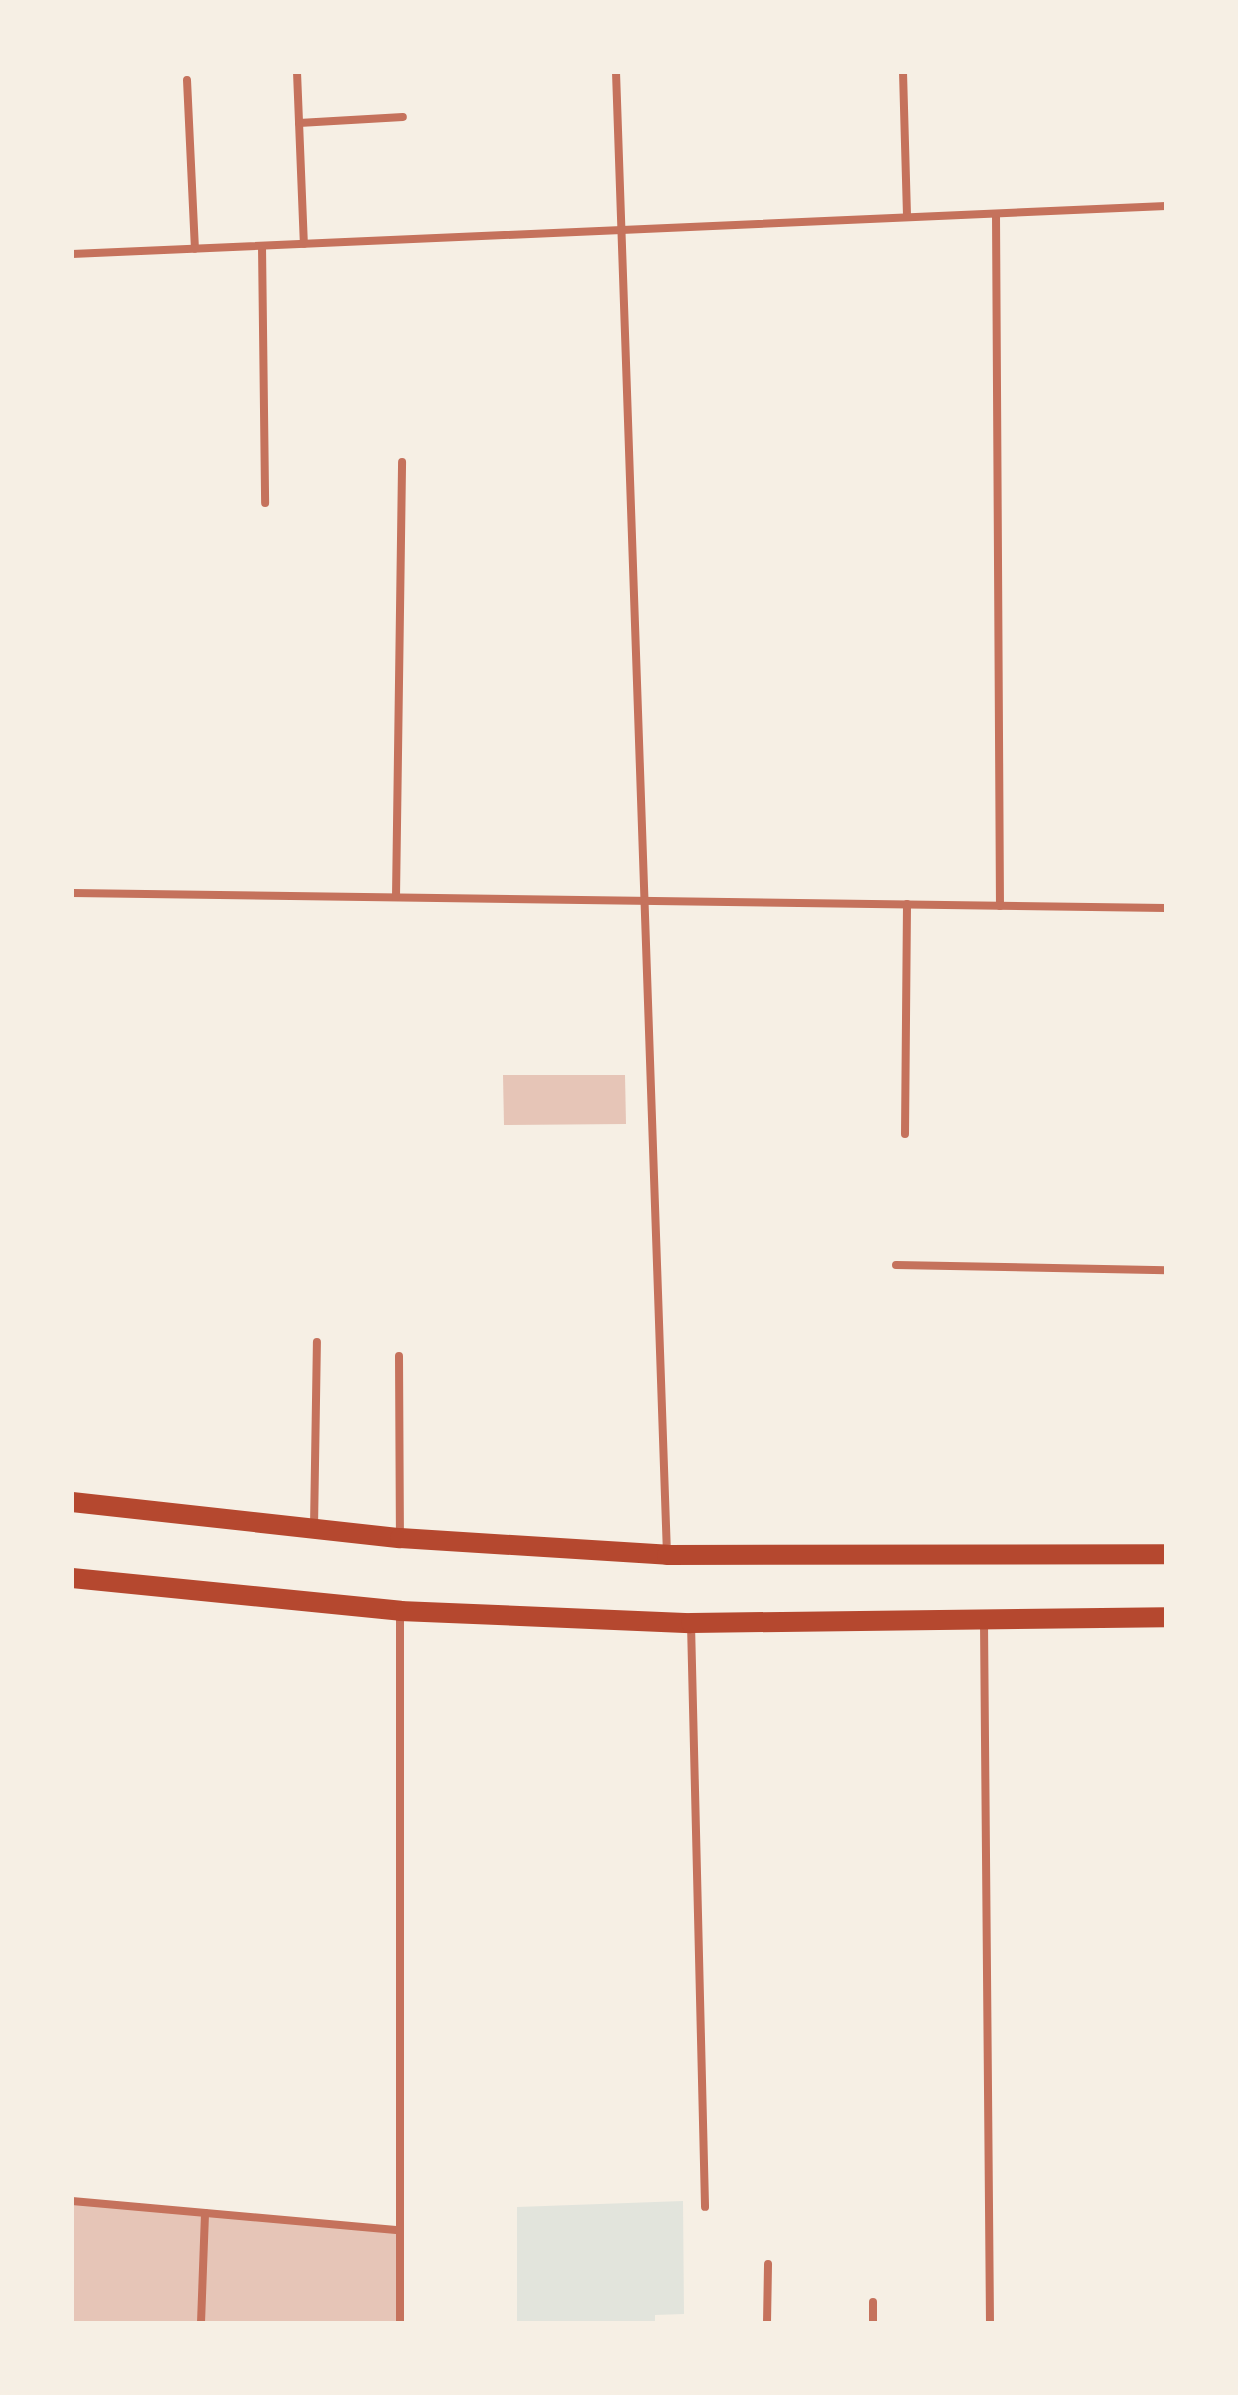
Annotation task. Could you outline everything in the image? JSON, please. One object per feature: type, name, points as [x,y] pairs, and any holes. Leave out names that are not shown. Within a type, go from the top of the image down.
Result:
[{"type":"main road","points":[[72,1502],[400,1538],[667,1555],[1166,1554]]},
{"type":"main road","points":[[72,1578],[400,1611],[691,1623],[984,1622],[1166,1617]]},
{"type":"street","points":[[297,72],[304,244]]},
{"type":"street","points":[[616,72],[647,901],[667,1555]]},
{"type":"street","points":[[903,72],[907,214]]},
{"type":"street","points":[[187,80],[195,249]]},
{"type":"street","points":[[299,123],[403,117]]},
{"type":"street","points":[[72,254],[907,214],[996,214],[1166,206]]},
{"type":"street","points":[[996,214],[1000,906]]},
{"type":"street","points":[[262,246],[265,503]]},
{"type":"street","points":[[396,897],[402,462]]},
{"type":"street","points":[[72,893],[1166,908]]},
{"type":"street","points":[[905,1134],[907,904]]},
{"type":"street","points":[[896,1265],[1166,1270]]},
{"type":"street","points":[[314,1529],[317,1342]]},
{"type":"street","points":[[399,1356],[400,1538]]},
{"type":"street","points":[[400,1611],[400,2323]]},
{"type":"street","points":[[984,1622],[990,2323]]},
{"type":"street","points":[[691,1623],[705,2207]]},
{"type":"street","points":[[72,2201],[399,2230]]},
{"type":"street","points":[[201,2323],[205,2213]]},
{"type":"street","points":[[767,2323],[768,2264]]},
{"type":"street","points":[[873,2302],[873,2323]]},
{"type":"shaded area","points":[[683,2201],[684,2314],[655,2315],[655,2323],[517,2323],[517,2207]]},
{"type":"building","points":[[503,1075],[625,1075],[626,1124],[504,1125]]},
{"type":"building","points":[[72,2201],[399,2230],[400,2323],[72,2323]]}]
